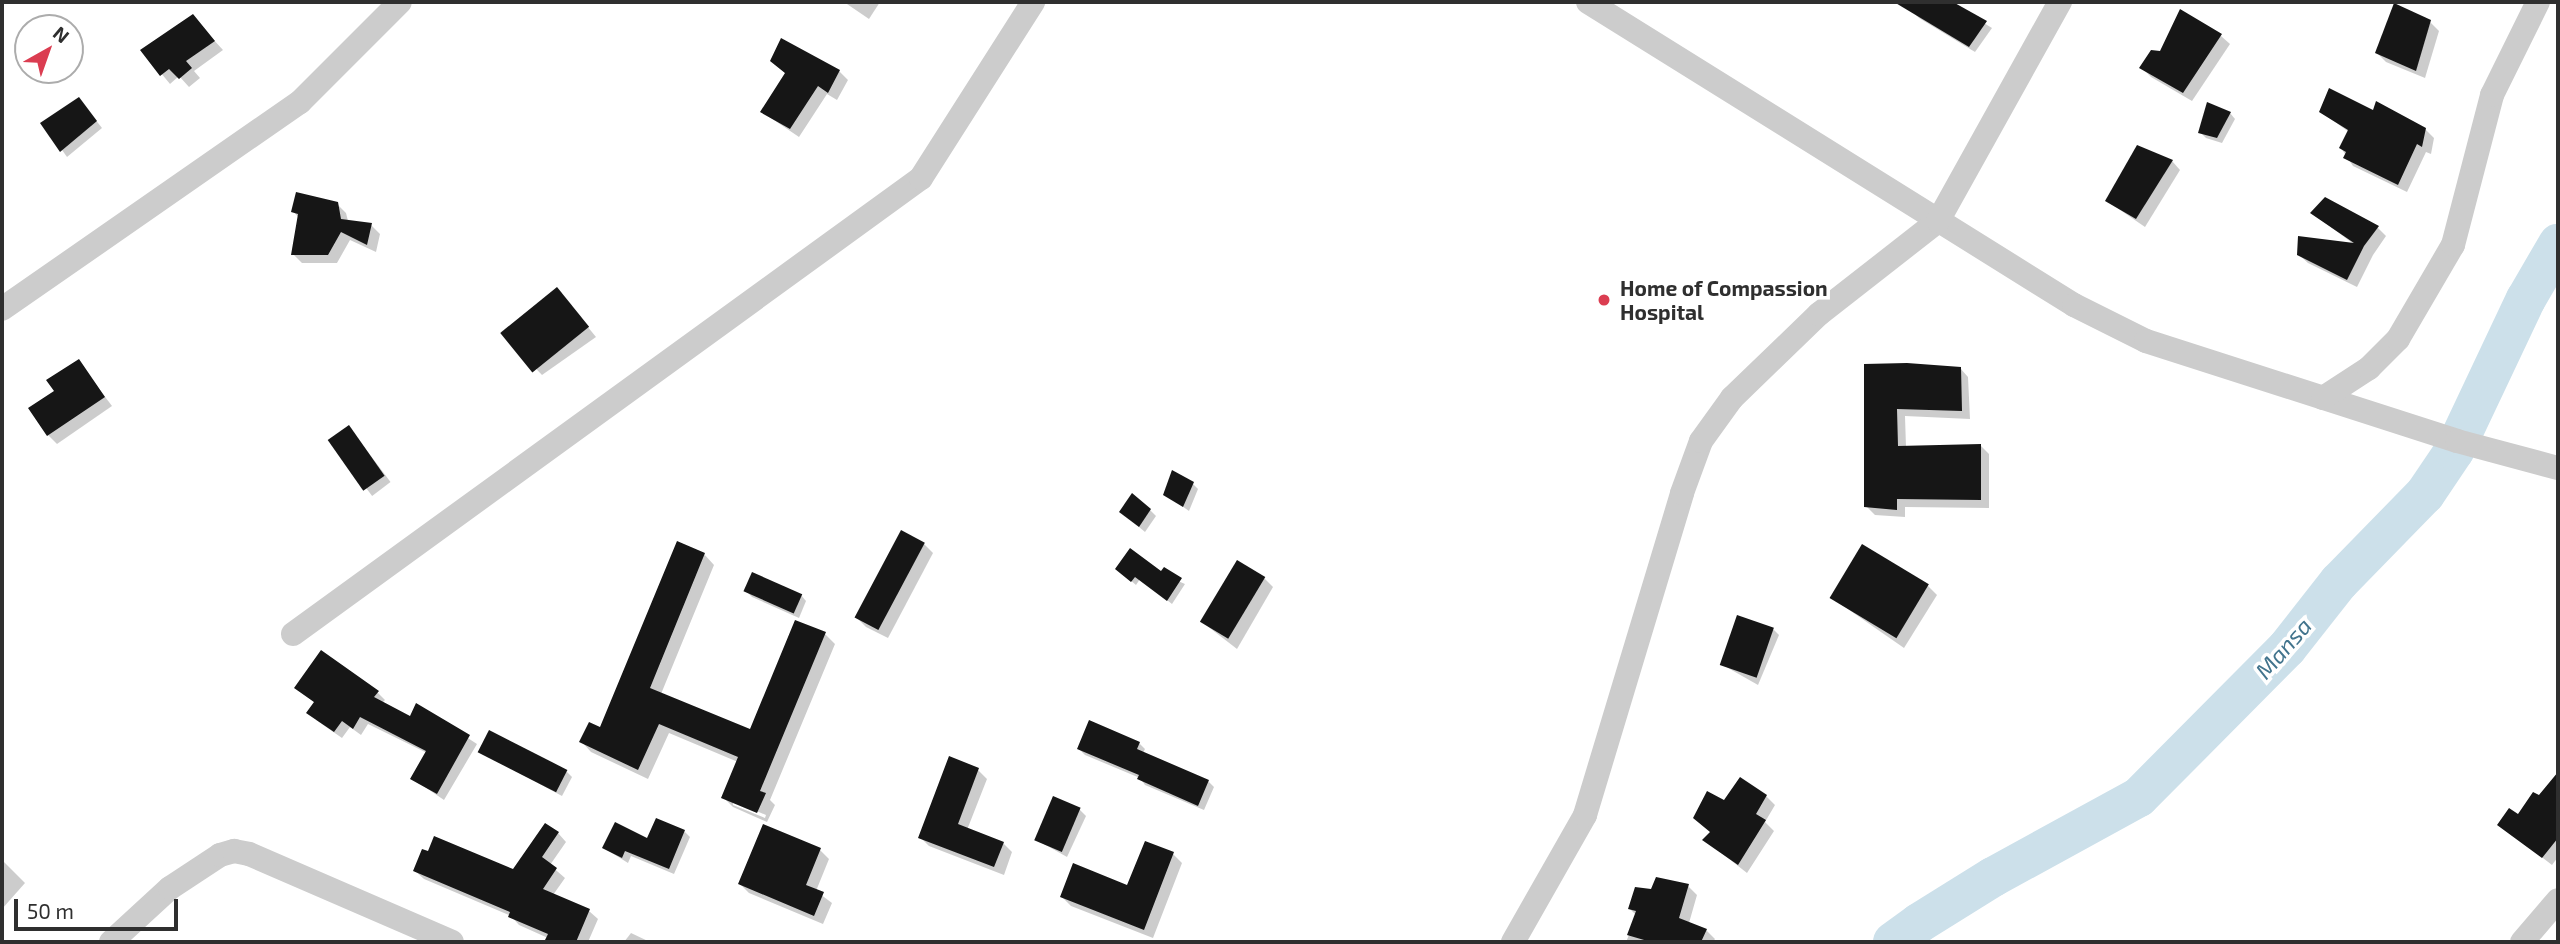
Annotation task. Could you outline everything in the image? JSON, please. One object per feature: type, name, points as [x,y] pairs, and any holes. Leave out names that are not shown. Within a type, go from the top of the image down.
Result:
[{"type":"street","points":[[2,309],[300,102],[400,2]]},
{"type":"street","points":[[293,634],[921,178],[1033,2]]},
{"type":"street","points":[[1588,2],[2074,305],[2146,341],[2457,441],[2558,468]]},
{"type":"street","points":[[1513,942],[1584,815],[1682,493],[1702,441],[1732,398],[1819,314],[1938,221],[2060,2]]},
{"type":"street","points":[[2323,398],[2368,368],[2398,340],[2447,256],[2466,201],[2491,95],[2538,2]]},
{"type":"street","points":[[111,942],[170,888],[220,855],[234,851],[249,854],[452,942]]},
{"type":"street","points":[[2522,942],[2558,900]]},
{"type":"building","points":[[1894,2],[1953,2],[1987,21],[1969,47]]},
{"type":"building","points":[[2394,3],[2431,20],[2416,71],[2375,53]]},
{"type":"building","points":[[2180,9],[2222,34],[2183,93],[2139,68],[2151,50],[2160,51]]},
{"type":"building","points":[[193,14],[215,41],[186,61],[192,68],[179,79],[169,69],[160,76],[140,50]]},
{"type":"building","points":[[781,38],[840,70],[828,93],[818,86],[790,129],[760,112],[785,73],[770,61]]},
{"type":"building","points":[[2329,88],[2373,110],[2376,101],[2426,128],[2422,147],[2417,144],[2398,185],[2343,158],[2346,152],[2339,148],[2348,130],[2319,112]]},
{"type":"building","points":[[79,97],[97,121],[60,152],[40,123]]},
{"type":"building","points":[[2207,102],[2231,112],[2217,138],[2198,133]]},
{"type":"building","points":[[2137,145],[2173,160],[2136,219],[2105,201]]},
{"type":"building","points":[[296,192],[338,202],[341,219],[372,223],[367,245],[341,232],[328,255],[291,255],[298,214],[291,212]]},
{"type":"building","points":[[2325,197],[2379,226],[2364,246],[2347,280],[2297,255],[2298,236],[2354,243],[2310,213]]},
{"type":"building","points":[[557,287],[589,327],[532,373],[500,333]]},
{"type":"building","points":[[79,359],[105,397],[47,436],[28,408],[54,391],[46,380]]},
{"type":"building","points":[[1907,363],[1961,367],[1962,411],[1897,409],[1898,446],[1981,444],[1981,500],[1897,499],[1897,510],[1864,507],[1864,364]]},
{"type":"building","points":[[349,425],[385,476],[363,491],[328,440]]},
{"type":"building","points":[[1172,470],[1194,482],[1183,507],[1163,495]]},
{"type":"building","points":[[1132,493],[1151,509],[1139,527],[1119,512]]},
{"type":"building","points":[[901,530],[925,543],[878,630],[855,617]]},
{"type":"building","points":[[677,541],[705,553],[650,688],[750,729],[795,620],[826,632],[760,791],[766,793],[757,813],[721,798],[738,757],[659,724],[638,770],[579,742],[589,722],[600,727]]},
{"type":"building","points":[[1862,544],[1929,584],[1896,638],[1830,598]]},
{"type":"building","points":[[1130,548],[1161,571],[1164,567],[1182,578],[1167,601],[1135,577],[1131,582],[1115,569]]},
{"type":"building","points":[[1237,560],[1265,577],[1228,639],[1200,622]]},
{"type":"building","points":[[752,572],[802,594],[794,614],[743,591]]},
{"type":"building","points":[[1737,615],[1774,628],[1757,678],[1720,665]]},
{"type":"building","points":[[321,650],[379,691],[374,697],[410,716],[416,703],[470,735],[437,794],[410,779],[426,751],[360,717],[353,729],[342,721],[334,732],[306,713],[314,702],[294,688]]},
{"type":"building","points":[[1089,720],[1140,742],[1137,749],[1209,780],[1198,806],[1137,779],[1139,775],[1077,749]]},
{"type":"building","points":[[489,730],[567,770],[556,792],[478,752]]},
{"type":"building","points":[[949,756],[979,768],[958,824],[1004,842],[994,867],[918,838]]},
{"type":"building","points":[[2558,772],[2558,838],[2542,858],[2497,825],[2509,808],[2518,814],[2533,792],[2539,795]]},
{"type":"building","points":[[1740,777],[1767,795],[1756,814],[1766,820],[1738,865],[1702,840],[1710,832],[1693,818],[1707,791],[1724,800]]},
{"type":"building","points":[[1053,796],[1081,808],[1062,852],[1034,840]]},
{"type":"building","points":[[656,818],[685,830],[669,869],[625,851],[622,858],[602,848],[615,822],[647,838]]},
{"type":"building","points":[[545,823],[559,832],[542,857],[557,868],[543,889],[590,909],[576,942],[544,942],[548,934],[508,917],[510,912],[413,871],[422,849],[428,851],[434,836],[513,869]]},
{"type":"building","points":[[763,824],[821,848],[806,885],[824,892],[814,916],[738,884]]},
{"type":"building","points":[[1145,841],[1174,852],[1144,930],[1060,897],[1073,863],[1127,885]]},
{"type":"building","points":[[1656,877],[1689,884],[1679,918],[1707,929],[1701,942],[1651,942],[1627,935],[1636,911],[1628,909],[1635,887],[1651,889]]},
{"type":"waterway","name":"Mansa","points":[[1893,942],[1993,877],[2139,797],[2287,648],[2339,582],[2425,494],[2454,451],[2526,299],[2558,244]]},
{"type":"place","name":"Home of Compassion Hospital","points":[[1604,300]]}]
